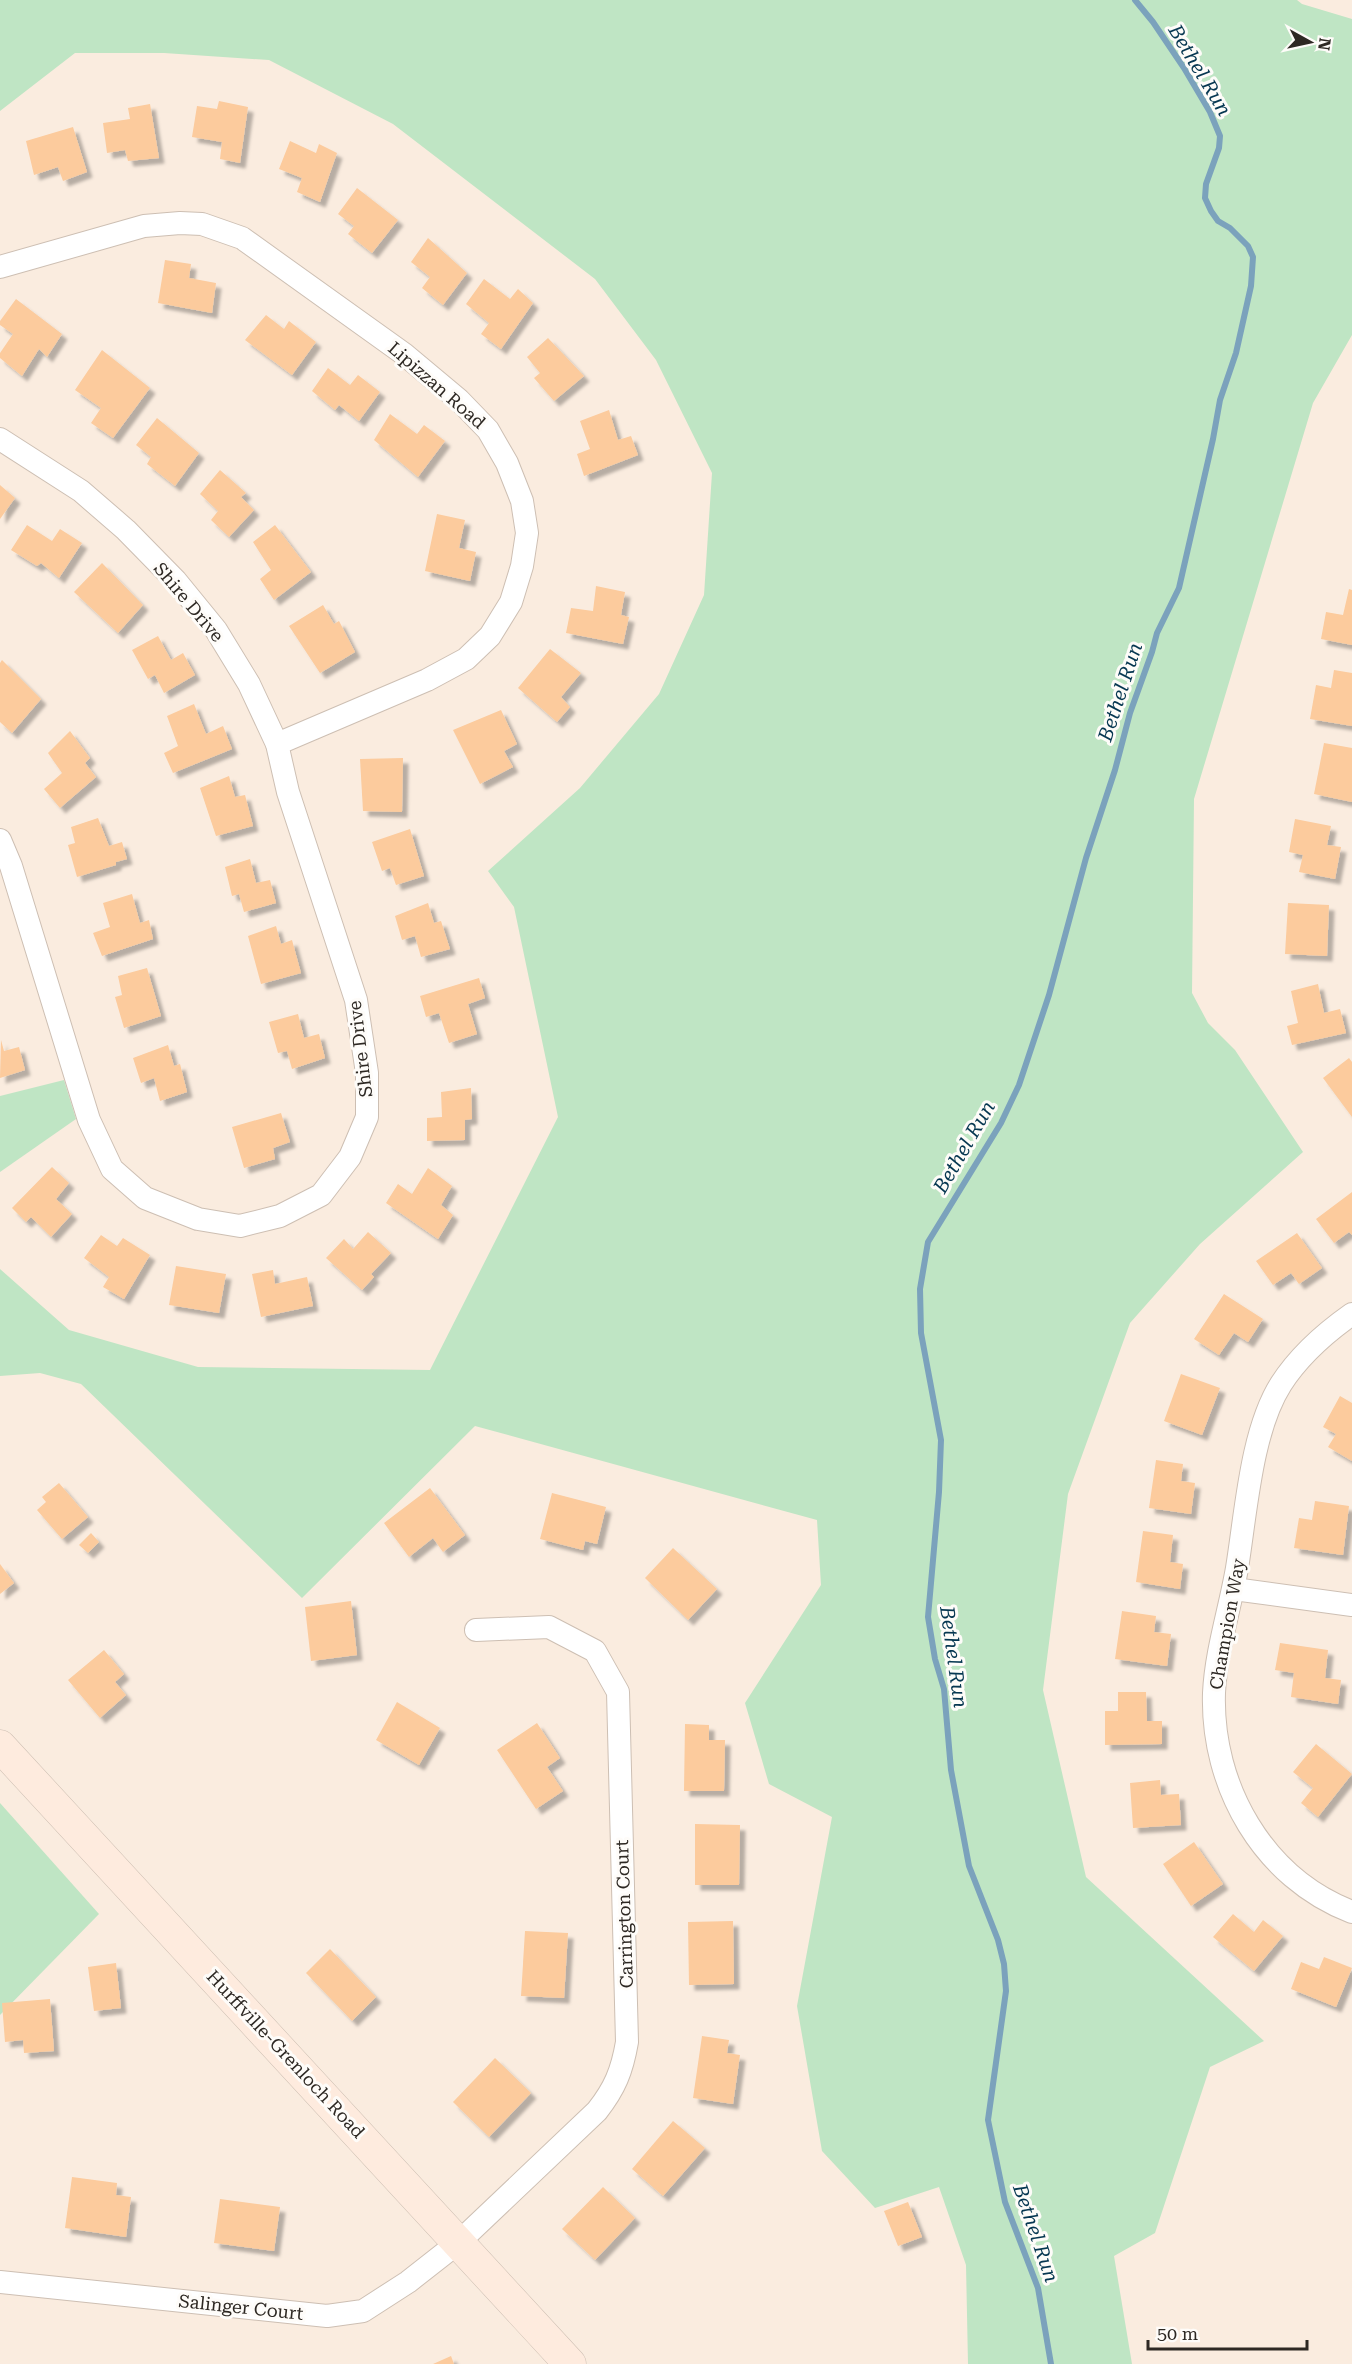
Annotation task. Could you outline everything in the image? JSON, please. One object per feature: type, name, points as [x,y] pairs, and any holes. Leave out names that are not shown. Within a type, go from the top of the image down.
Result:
[{"type":"main road","name":"Hurffville-Grenloch Road","points":[[0,1746],[570,2364]]},
{"type":"street","name":"Lipizzan Road","points":[[0,267],[144,226],[202,224],[224,231],[242,238],[404,354],[459,400],[488,430],[507,463],[522,501],[527,532],[522,566],[511,602],[490,636],[466,659],[427,680],[277,744]]},
{"type":"street","name":"Shire Drive","points":[[0,439],[81,491],[126,530],[176,581],[216,630],[249,684],[277,744],[288,792],[356,1000],[366,1073],[367,1117],[350,1157],[321,1195],[280,1216],[240,1226],[198,1219],[145,1198],[112,1169],[88,1120],[11,866],[0,840]]},
{"type":"street","name":"Champion Way","points":[[1352,1314],[1309,1349],[1280,1385],[1272,1403],[1255,1453],[1234,1589],[1214,1693],[1220,1753],[1228,1784],[1254,1836],[1272,1857],[1316,1894],[1352,1912]]},
{"type":"street","points":[[1234,1589],[1352,1605]]},
{"type":"street","name":"Carrington Court","points":[[459,2242],[597,2111],[612,2092],[622,2069],[627,2042],[618,1692],[595,1651],[549,1627],[476,1630]]},
{"type":"street","name":"Salinger Court","points":[[0,2282],[327,2316],[345,2315],[363,2311],[386,2297],[459,2242]]},
{"type":"green space","points":[[0,0],[1297,0],[1302,4],[1352,19],[1352,335],[1313,403],[1194,799],[1192,993],[1208,1023],[1235,1050],[1303,1152],[1200,1244],[1130,1323],[1068,1494],[1043,1690],[1086,1877],[1264,2041],[1210,2067],[1155,2233],[1114,2256],[1132,2364],[968,2364],[966,2265],[939,2187],[875,2208],[822,2151],[797,2006],[832,1817],[769,1784],[745,1703],[821,1585],[817,1520],[475,1426],[302,1598],[81,1384],[40,1373],[0,1376],[0,1269],[69,1330],[198,1367],[430,1370],[558,1117],[514,907],[488,871],[580,788],[659,694],[704,595],[712,473],[656,360],[595,279],[393,124],[269,60],[164,53],[75,53],[0,111]]},
{"type":"green space","points":[[64,1080],[76,1119],[0,1172],[0,1096]]},
{"type":"green space","points":[[0,1803],[99,1914],[0,2015]]},
{"type":"building","points":[[219,101],[248,107],[240,163],[220,159],[222,142],[192,137],[197,106],[217,109]]},
{"type":"building","points":[[150,104],[159,158],[128,161],[125,150],[107,153],[103,123],[130,119],[128,108]]},
{"type":"building","points":[[73,127],[87,172],[63,181],[58,167],[34,175],[26,141]]},
{"type":"building","points":[[290,141],[316,153],[319,144],[337,153],[320,202],[297,192],[302,178],[279,169]]},
{"type":"building","points":[[357,188],[398,220],[372,253],[348,234],[354,226],[338,214]]},
{"type":"building","points":[[428,238],[467,273],[443,305],[422,288],[430,277],[411,262]]},
{"type":"building","points":[[165,260],[191,264],[189,278],[216,283],[212,313],[158,303]]},
{"type":"building","points":[[484,279],[510,299],[518,289],[533,303],[501,349],[481,334],[489,323],[466,304]]},
{"type":"building","points":[[16,299],[62,334],[47,357],[39,349],[22,376],[0,358],[0,353],[13,334],[0,325],[0,321]]},
{"type":"building","points":[[266,315],[284,329],[289,321],[316,342],[292,375],[245,340]]},
{"type":"building","points":[[548,338],[584,376],[554,401],[534,378],[540,373],[527,357]]},
{"type":"building","points":[[102,350],[150,388],[113,438],[91,423],[101,408],[75,390]]},
{"type":"building","points":[[328,368],[350,385],[358,375],[380,392],[359,421],[339,405],[335,410],[312,391]]},
{"type":"building","points":[[609,410],[618,440],[631,436],[638,455],[584,476],[577,454],[590,449],[580,421]]},
{"type":"building","points":[[390,414],[417,434],[424,425],[445,441],[418,477],[374,440]]},
{"type":"building","points":[[157,418],[199,453],[175,486],[147,464],[151,457],[136,445]]},
{"type":"building","points":[[220,470],[246,493],[241,497],[254,510],[229,537],[211,520],[218,511],[200,494]]},
{"type":"building","points":[[0,485],[15,498],[0,519]]},
{"type":"building","points":[[437,514],[465,520],[459,548],[476,552],[470,581],[425,571]]},
{"type":"building","points":[[27,525],[52,541],[60,529],[82,543],[59,578],[41,563],[37,566],[11,550]]},
{"type":"building","points":[[275,525],[311,572],[274,600],[260,579],[271,570],[253,542]]},
{"type":"building","points":[[102,563],[143,605],[118,633],[74,592]]},
{"type":"building","points":[[596,586],[625,592],[621,615],[629,617],[623,644],[566,633],[571,608],[593,611]]},
{"type":"building","points":[[1349,589],[1352,590],[1352,645],[1321,639],[1326,612],[1343,615]]},
{"type":"building","points":[[323,605],[334,624],[339,621],[355,652],[320,673],[289,626]]},
{"type":"building","points":[[158,636],[171,660],[183,653],[195,675],[164,693],[155,675],[148,679],[132,650]]},
{"type":"building","points":[[550,649],[581,673],[561,697],[570,707],[557,722],[518,688]]},
{"type":"building","points":[[2,660],[41,699],[12,733],[0,722],[0,663]]},
{"type":"building","points":[[1334,670],[1352,673],[1352,726],[1310,719],[1316,685],[1331,688]]},
{"type":"building","points":[[194,704],[206,734],[223,726],[232,749],[173,773],[164,753],[178,746],[167,716]]},
{"type":"building","points":[[501,710],[517,744],[504,751],[513,767],[480,784],[453,730]]},
{"type":"building","points":[[70,731],[90,758],[85,763],[96,777],[60,808],[44,789],[62,773],[48,753]]},
{"type":"building","points":[[1324,743],[1352,748],[1352,802],[1314,794]]},
{"type":"building","points":[[403,758],[402,812],[363,811],[360,759]]},
{"type":"building","points":[[229,776],[235,797],[245,795],[253,826],[216,836],[200,788]]},
{"type":"building","points":[[98,818],[109,846],[122,842],[127,859],[116,862],[116,865],[77,877],[68,845],[75,843],[71,827]]},
{"type":"building","points":[[1295,819],[1331,826],[1327,845],[1341,847],[1335,879],[1299,872],[1303,855],[1289,852]]},
{"type":"building","points":[[410,829],[424,876],[396,885],[390,868],[382,871],[372,842]]},
{"type":"building","points":[[250,859],[256,883],[270,880],[276,903],[244,912],[239,894],[232,896],[225,867]]},
{"type":"building","points":[[132,894],[140,923],[149,920],[153,939],[102,956],[93,933],[110,927],[103,903]]},
{"type":"building","points":[[428,903],[434,923],[441,921],[450,949],[421,957],[415,936],[402,940],[395,916]]},
{"type":"building","points":[[1288,903],[1329,905],[1327,956],[1285,954]]},
{"type":"building","points":[[276,926],[281,944],[292,940],[301,973],[261,984],[248,936]]},
{"type":"building","points":[[147,968],[161,1016],[124,1028],[115,997],[122,995],[118,976]]},
{"type":"building","points":[[479,978],[485,998],[468,1004],[477,1034],[449,1043],[439,1013],[426,1017],[420,996]]},
{"type":"building","points":[[1318,984],[1324,1013],[1340,1009],[1346,1033],[1292,1045],[1287,1026],[1298,1023],[1291,991]]},
{"type":"building","points":[[298,1014],[304,1038],[319,1034],[325,1058],[292,1069],[287,1051],[278,1053],[269,1022]]},
{"type":"building","points":[[1,1040],[4,1051],[19,1047],[25,1070],[0,1078]]},
{"type":"building","points":[[168,1045],[174,1066],[180,1064],[187,1092],[160,1101],[154,1078],[141,1083],[133,1058]]},
{"type":"building","points":[[1349,1058],[1352,1062],[1352,1117],[1323,1078]]},
{"type":"building","points":[[471,1088],[472,1119],[465,1120],[465,1140],[427,1141],[427,1118],[442,1117],[441,1092]]},
{"type":"building","points":[[281,1113],[290,1142],[273,1148],[275,1159],[244,1168],[232,1127]]},
{"type":"building","points":[[52,1167],[69,1183],[56,1199],[72,1214],[51,1237],[31,1217],[26,1222],[12,1208]]},
{"type":"building","points":[[428,1168],[452,1186],[441,1205],[453,1215],[438,1239],[386,1203],[398,1184],[412,1194]]},
{"type":"building","points":[[1352,1192],[1352,1235],[1349,1232],[1334,1243],[1316,1219]]},
{"type":"building","points":[[368,1232],[391,1253],[371,1274],[374,1277],[362,1290],[326,1258],[344,1239],[353,1249]]},
{"type":"building","points":[[1297,1233],[1322,1268],[1299,1284],[1291,1273],[1273,1285],[1256,1261]]},
{"type":"building","points":[[101,1235],[117,1246],[123,1238],[150,1255],[124,1299],[103,1287],[109,1277],[84,1258]]},
{"type":"building","points":[[176,1266],[226,1274],[219,1313],[169,1305]]},
{"type":"building","points":[[273,1270],[275,1284],[307,1277],[313,1306],[261,1317],[252,1274]]},
{"type":"building","points":[[1224,1294],[1263,1319],[1248,1342],[1234,1333],[1219,1355],[1194,1339]]},
{"type":"building","points":[[1181,1374],[1220,1388],[1202,1435],[1164,1421]]},
{"type":"building","points":[[1340,1396],[1352,1403],[1352,1461],[1328,1447],[1336,1434],[1323,1427]]},
{"type":"building","points":[[1156,1460],[1183,1464],[1181,1481],[1195,1483],[1191,1514],[1149,1508]]},
{"type":"building","points":[[59,1483],[88,1517],[62,1539],[37,1510],[46,1502],[42,1497]]},
{"type":"building","points":[[430,1488],[465,1535],[443,1552],[433,1538],[409,1557],[384,1523]]},
{"type":"building","points":[[552,1493],[606,1507],[597,1544],[585,1541],[583,1550],[540,1539]]},
{"type":"building","points":[[1315,1501],[1349,1506],[1343,1555],[1294,1548],[1299,1518],[1312,1520]]},
{"type":"building","points":[[1143,1531],[1173,1535],[1170,1562],[1183,1564],[1180,1589],[1136,1582]]},
{"type":"building","points":[[91,1533],[99,1542],[88,1553],[79,1545]]},
{"type":"building","points":[[673,1548],[717,1589],[688,1620],[645,1578]]},
{"type":"building","points":[[0,1564],[14,1583],[0,1594]]},
{"type":"building","points":[[351,1601],[357,1655],[311,1661],[305,1607]]},
{"type":"building","points":[[1122,1611],[1156,1616],[1154,1632],[1171,1634],[1167,1666],[1115,1659]]},
{"type":"building","points":[[1280,1643],[1328,1650],[1325,1678],[1341,1680],[1338,1704],[1291,1697],[1294,1673],[1275,1670]]},
{"type":"building","points":[[104,1650],[124,1674],[115,1682],[126,1695],[100,1718],[68,1680]]},
{"type":"building","points":[[1118,1692],[1146,1692],[1147,1721],[1162,1721],[1162,1744],[1105,1745],[1105,1711],[1118,1711]]},
{"type":"building","points":[[397,1702],[440,1728],[419,1765],[376,1740]]},
{"type":"building","points":[[537,1723],[560,1758],[547,1767],[563,1791],[536,1809],[497,1750]]},
{"type":"building","points":[[685,1724],[709,1725],[709,1740],[725,1740],[724,1791],[684,1791]]},
{"type":"building","points":[[1316,1744],[1352,1774],[1318,1817],[1301,1803],[1313,1788],[1293,1772]]},
{"type":"building","points":[[1160,1780],[1161,1795],[1179,1794],[1181,1825],[1133,1828],[1130,1783]]},
{"type":"building","points":[[695,1824],[740,1825],[739,1885],[695,1885]]},
{"type":"building","points":[[1194,1842],[1223,1884],[1191,1906],[1163,1864]]},
{"type":"building","points":[[1233,1914],[1254,1932],[1263,1920],[1283,1936],[1254,1971],[1213,1937]]},
{"type":"building","points":[[733,1921],[734,1984],[689,1985],[688,1922]]},
{"type":"building","points":[[525,1931],[568,1933],[564,1998],[521,1996]]},
{"type":"building","points":[[330,1949],[376,1997],[352,2021],[306,1973]]},
{"type":"building","points":[[1324,1957],[1352,1968],[1336,2007],[1291,1989],[1301,1962],[1319,1969]]},
{"type":"building","points":[[116,1963],[121,2008],[94,2011],[88,1967]]},
{"type":"building","points":[[50,1999],[54,2051],[24,2053],[23,2040],[5,2042],[2,2003]]},
{"type":"building","points":[[702,2036],[729,2040],[727,2053],[740,2055],[733,2104],[693,2098]]},
{"type":"building","points":[[495,2058],[531,2093],[489,2137],[453,2102]]},
{"type":"building","points":[[673,2121],[705,2148],[663,2196],[632,2169]]},
{"type":"building","points":[[72,2177],[117,2183],[116,2195],[131,2197],[126,2237],[65,2228]]},
{"type":"building","points":[[603,2187],[635,2218],[595,2260],[562,2229]]},
{"type":"building","points":[[220,2199],[280,2207],[274,2251],[214,2243]]},
{"type":"building","points":[[908,2202],[922,2237],[898,2246],[884,2211]]},
{"type":"building","points":[[451,2356],[454,2364],[433,2364]]},
{"type":"waterway","name":"Bethel Run","points":[[1051,2364],[1038,2288],[1005,2202],[988,2120],[1006,1991],[1004,1964],[998,1940],[969,1866],[951,1770],[944,1689],[935,1659],[928,1617],[939,1492],[941,1440],[921,1333],[920,1289],[928,1242],[1001,1123],[1019,1085],[1049,995],[1086,858],[1115,770],[1130,713],[1157,633],[1179,588],[1220,400],[1236,353],[1251,286],[1253,257],[1248,246],[1230,228],[1218,221],[1205,198],[1206,184],[1219,148],[1220,136],[1210,112],[1184,68],[1135,0]]}]
